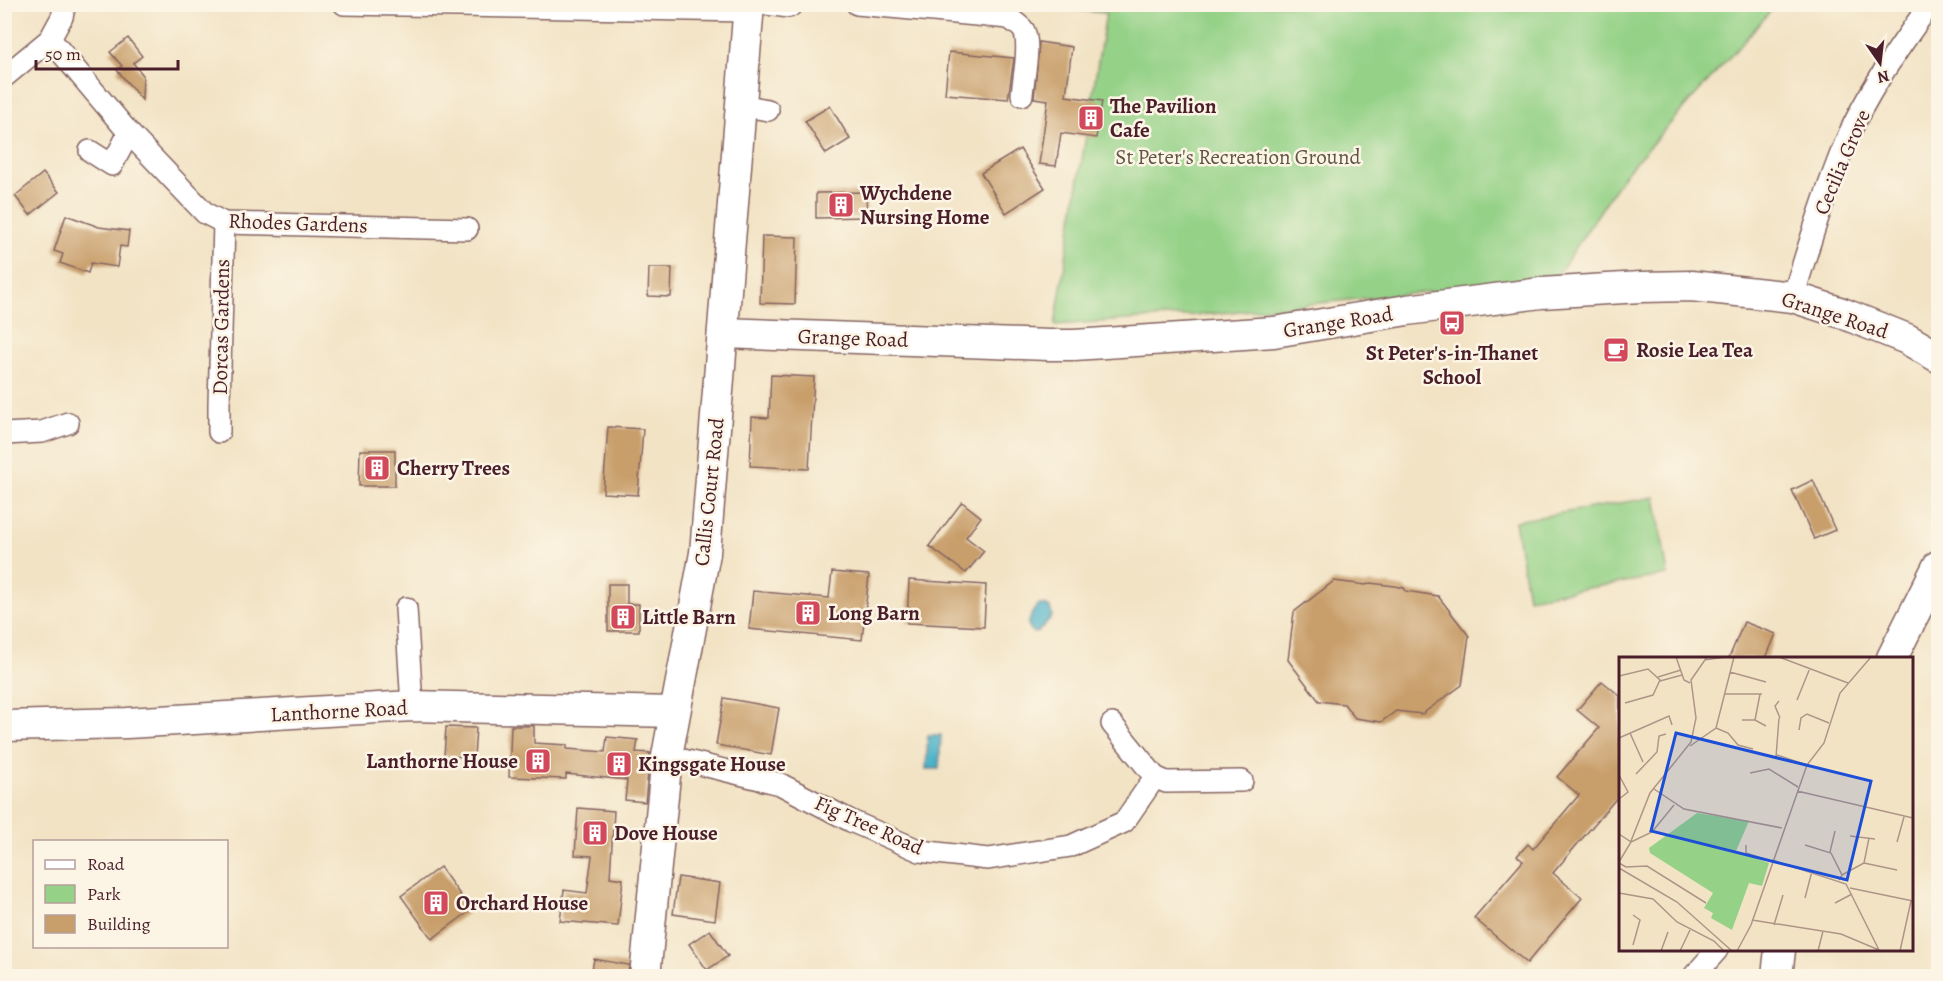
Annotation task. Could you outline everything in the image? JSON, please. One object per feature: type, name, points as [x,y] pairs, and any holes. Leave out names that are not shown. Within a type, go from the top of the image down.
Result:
[{"type":"street","points":[[4,78],[50,39],[62,17],[65,4]]},
{"type":"street","points":[[344,4],[754,7],[793,4]]},
{"type":"street","points":[[857,4],[1009,18],[1024,32],[1026,40],[1022,95]]},
{"type":"street","name":"Cecilia Grove","points":[[1793,297],[1846,140],[1875,87],[1930,4]]},
{"type":"street","name":"Callis Court Road","points":[[645,976],[667,756],[705,553],[723,333],[755,107],[754,7]]},
{"type":"street","name":"Rhodes Gardens","points":[[50,39],[129,133],[205,213],[224,223],[467,229]]},
{"type":"street","points":[[90,151],[112,165],[129,133]]},
{"type":"street","name":"Dorcas Gardens","points":[[219,432],[224,223]]},
{"type":"street","name":"Grange Road","points":[[723,333],[1074,345],[1274,332],[1407,310],[1571,290],[1691,286],[1793,297],[1842,313],[1906,339],[1938,357]]},
{"type":"street","points":[[4,434],[42,432],[68,423]]},
{"type":"street","points":[[1892,657],[1938,566]]},
{"type":"street","points":[[405,604],[412,706]]},
{"type":"street","name":"Lanthorne Road","points":[[4,726],[127,723],[412,706],[674,712]]},
{"type":"street","points":[[1111,725],[1155,777],[1166,782],[1229,776]]},
{"type":"street","name":"Fig Tree Road","points":[[667,756],[780,784],[850,821],[920,851],[988,859],[1071,846],[1124,822],[1155,777]]},
{"type":"street","points":[[1694,976],[1716,951]]},
{"type":"street","points":[[1777,976],[1780,951]]},
{"type":"green space","name":"St Peter's Recreation Ground","points":[[1017,5],[1776,5],[1624,175],[1555,279],[1211,314],[1055,325],[1106,13]]},
{"type":"green space","points":[[1655,497],[1668,575],[1528,598],[1515,521]]},
{"type":"water","points":[[1038,605],[1050,608],[1052,616],[1038,632],[1033,633],[1028,625]]},
{"type":"water","points":[[928,735],[941,735],[939,769],[926,769]]},
{"type":"building","points":[[128,38],[142,56],[133,63],[143,75],[142,100],[117,70],[122,66],[110,52]]},
{"type":"building","points":[[1039,42],[1072,47],[1066,96],[1102,101],[1096,138],[1061,133],[1056,166],[1039,164],[1048,100],[1034,98]]},
{"type":"building","points":[[949,52],[1014,58],[1008,99],[945,94]]},
{"type":"building","points":[[830,106],[850,139],[826,154],[805,121]]},
{"type":"building","points":[[1020,149],[1045,188],[1006,213],[981,173]]},
{"type":"building","points":[[43,173],[59,192],[30,215],[15,196]]},
{"type":"building","name":"Wychdene Nursing Home","points":[[866,192],[867,217],[816,218],[816,193]]},
{"type":"building","points":[[66,215],[99,227],[129,231],[127,247],[120,246],[117,267],[91,263],[88,273],[60,263],[63,254],[54,251]]},
{"type":"building","points":[[762,236],[797,237],[795,304],[760,303]]},
{"type":"building","points":[[649,268],[672,268],[671,297],[648,296]]},
{"type":"building","points":[[771,375],[814,377],[809,469],[750,466],[752,417],[769,418]]},
{"type":"building","points":[[608,427],[643,429],[638,495],[603,493]]},
{"type":"building","name":"Cherry Trees","points":[[360,450],[395,450],[395,486],[359,486]]},
{"type":"building","points":[[1813,480],[1835,530],[1814,539],[1792,490]]},
{"type":"building","points":[[962,502],[981,517],[966,537],[984,551],[966,573],[929,546]]},
{"type":"building","name":"Long Barn","points":[[832,572],[869,575],[862,640],[749,629],[753,591],[829,598]]},
{"type":"building","points":[[909,580],[986,585],[984,627],[907,623]]},
{"type":"building","points":[[1334,581],[1395,586],[1404,588],[1406,591],[1438,596],[1469,636],[1462,685],[1422,714],[1396,711],[1381,722],[1355,718],[1344,704],[1319,701],[1288,660],[1294,612]]},
{"type":"building","name":"Little Barn","points":[[608,584],[627,584],[627,604],[639,604],[639,631],[608,631]]},
{"type":"building","points":[[1744,622],[1776,634],[1766,657],[1729,657]]},
{"type":"building","points":[[1602,681],[1619,695],[1619,795],[1553,873],[1582,898],[1527,963],[1474,918],[1523,861],[1517,856],[1528,844],[1533,849],[1579,795],[1557,777],[1599,728],[1577,710]]},
{"type":"building","points":[[724,698],[779,708],[771,755],[716,745]]},
{"type":"building","points":[[511,726],[534,726],[534,743],[567,745],[567,749],[605,752],[607,737],[638,740],[636,752],[650,753],[645,802],[625,800],[627,780],[566,774],[566,779],[509,777]]},
{"type":"building","points":[[446,727],[476,728],[474,757],[444,756]]},
{"type":"building","points":[[578,808],[614,811],[610,877],[623,879],[618,926],[560,921],[564,890],[587,893],[592,856],[575,855]]},
{"type":"building","name":"Orchard House","points":[[440,867],[471,910],[432,939],[401,896]]},
{"type":"building","points":[[678,877],[720,883],[715,920],[673,914]]},
{"type":"building","points":[[710,930],[728,956],[707,970],[689,944]]},
{"type":"building","points":[[594,959],[629,965],[628,976],[591,976]]},
{"type":"place","name":"The Pavilion Cafe","points":[[1091,118]]},
{"type":"place","name":"Wychdene Nursing Home","points":[[841,205]]},
{"type":"place","name":"St Peter's-in-Thanet School","points":[[1452,323]]},
{"type":"place","name":"Rosie Lea Tea","points":[[1616,350]]},
{"type":"place","name":"Cherry Trees","points":[[377,468]]},
{"type":"place","name":"Long Barn","points":[[808,613]]},
{"type":"place","name":"Little Barn","points":[[623,617]]},
{"type":"place","name":"Lanthorne House","points":[[538,761]]},
{"type":"place","name":"Kingsgate House","points":[[619,764]]},
{"type":"place","name":"Dove House","points":[[595,833]]},
{"type":"place","name":"Orchard House","points":[[436,903]]}]
